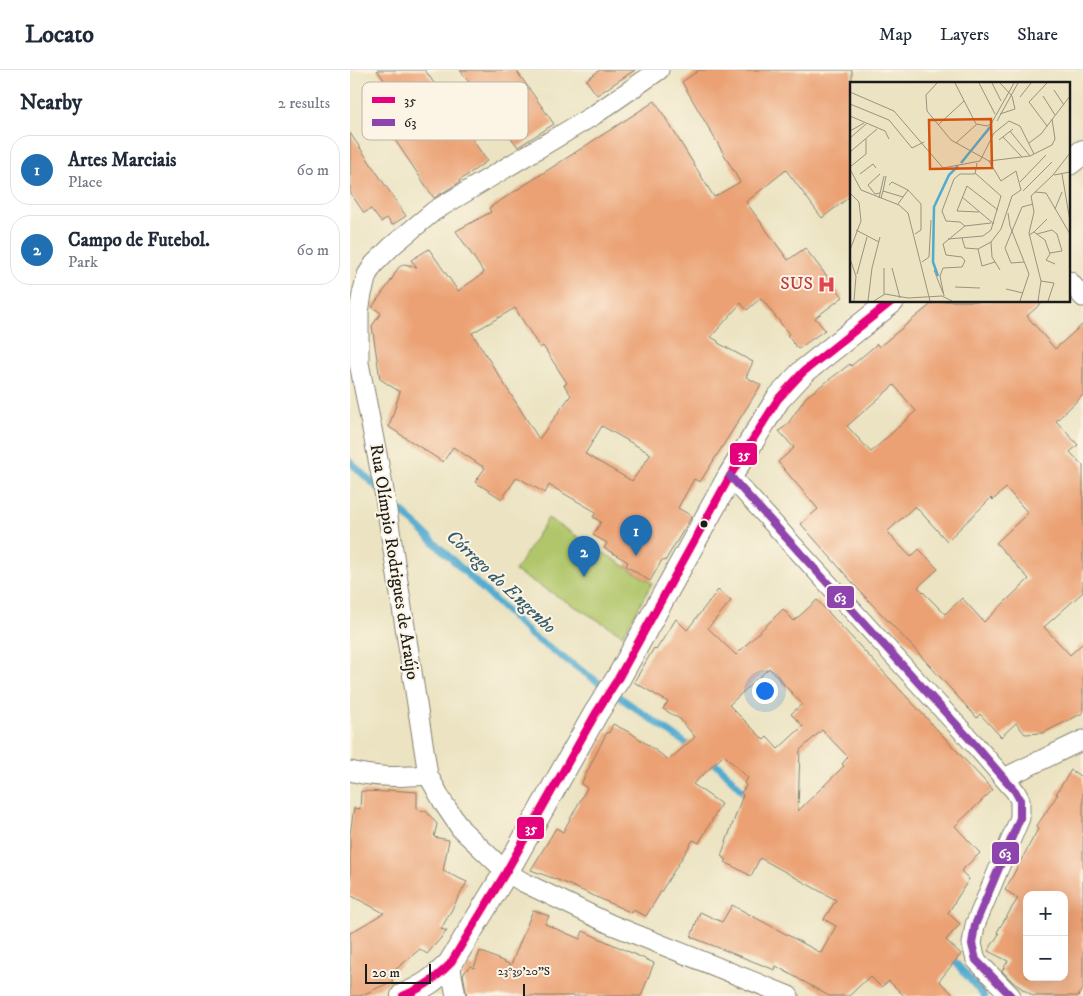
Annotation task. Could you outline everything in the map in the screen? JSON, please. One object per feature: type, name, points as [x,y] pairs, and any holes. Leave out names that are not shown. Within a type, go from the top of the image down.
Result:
[{"type":"street","name":"Rua Olímpio Rodrigues de Araújo","points":[[659,70],[594,115],[434,211],[392,246],[374,264],[367,275],[362,294],[358,325],[359,363],[383,485],[428,775],[461,830],[506,872],[523,882],[610,924],[789,996]]},
{"type":"street","points":[[1070,162],[1083,152]]},
{"type":"street","points":[[1070,282],[1083,297]]},
{"type":"street","points":[[403,996],[426,986],[450,964],[506,872],[618,677],[730,476],[778,399],[803,372],[891,302]]},
{"type":"street","points":[[730,476],[1004,778],[1020,800],[1020,818],[975,925],[972,944],[976,960],[1011,996]]},
{"type":"street","points":[[1004,778],[1083,740]]},
{"type":"street","points":[[350,771],[364,775],[391,778],[428,775]]},
{"type":"street","points":[[450,964],[456,996]]},
{"type":"green space","points":[[548,518],[652,583],[623,635],[515,571]]},
{"type":"building","points":[[377,70],[425,70],[433,82],[385,82]]},
{"type":"building","points":[[460,70],[516,70],[524,82],[469,82]]},
{"type":"building","points":[[600,70],[635,70],[597,95],[586,80]]},
{"type":"building","points":[[699,70],[852,70],[852,82],[850,82],[850,197],[822,218],[786,170],[746,202],[788,260],[805,248],[843,297],[815,318],[825,330],[798,349],[787,335],[789,334],[761,298],[747,310],[741,303],[711,337],[718,341],[718,343],[753,362],[746,377],[761,385],[700,482],[694,479],[678,508],[692,516],[665,561],[662,560],[650,581],[626,566],[628,562],[604,548],[607,543],[593,535],[601,522],[593,517],[596,512],[549,485],[545,493],[517,477],[502,499],[475,482],[485,468],[453,447],[443,462],[389,427],[400,392],[380,379],[372,326],[381,313],[372,307],[398,268],[404,264],[417,267],[411,260],[429,249],[458,291],[484,273],[456,231],[491,212],[489,208],[655,101],[714,197],[740,182],[682,82]],"holes":[[[515,308],[540,348],[543,346],[567,383],[564,385],[571,395],[539,439],[472,333]],[[602,426],[651,454],[632,481],[585,454]]]},
{"type":"building","points":[[528,87],[554,124],[518,147],[513,140],[528,140]]},
{"type":"building","points":[[350,133],[406,216],[392,225],[387,218],[381,222],[371,209],[364,213],[350,192]]},
{"type":"building","points":[[395,140],[473,140],[487,161],[460,182],[434,198]]},
{"type":"building","points":[[934,302],[1043,302],[1027,316],[1055,349],[1083,324],[1083,395],[1056,421],[1078,445],[1070,452],[1083,466],[1083,592],[1044,627],[1070,655],[1083,643],[1083,713],[1043,733],[1025,734],[1016,723],[1001,737],[980,714],[977,718],[867,599],[801,524],[818,509],[778,462],[794,448],[779,431],[787,425],[806,397],[850,364],[851,366],[877,344],[879,347]],"holes":[[[894,385],[916,411],[871,452],[847,426]],[[1006,488],[1028,513],[996,543],[1029,579],[984,622],[962,598],[945,614],[918,587],[938,569],[919,549],[911,557],[887,532],[915,506],[947,541],[991,498],[993,500]]]},
{"type":"building","points":[[718,590],[731,601],[708,628],[736,655],[783,609],[794,621],[817,600],[993,790],[955,826],[980,853],[961,871],[969,879],[948,913],[960,924],[946,940],[961,954],[939,981],[955,996],[904,996],[889,981],[881,987],[870,976],[849,996],[829,996],[776,966],[775,970],[691,937],[700,912],[722,922],[732,905],[821,953],[836,926],[824,919],[836,900],[760,858],[751,876],[725,862],[727,860],[721,856],[743,795],[741,793],[746,786],[744,782],[748,778],[724,755],[693,784],[721,804],[699,843],[693,840],[646,916],[633,910],[632,913],[531,870],[556,828],[563,832],[587,788],[581,784],[607,732],[609,733],[613,724],[631,733],[669,760],[695,737],[680,719],[663,709],[668,702],[634,682],[654,648],[656,650],[676,619],[687,630]],"holes":[[[769,668],[802,704],[791,714],[803,726],[778,749],[767,737],[764,740],[729,705]],[[822,730],[848,757],[842,764],[844,766],[798,811],[800,750]]]},
{"type":"building","points":[[1071,770],[1083,778],[1083,989],[1078,996],[1033,996],[1014,983],[1002,971],[1008,961],[988,951],[999,934],[997,932],[1018,898],[1005,890],[1038,829],[1036,827],[1058,794],[1056,794]]},
{"type":"building","points":[[388,790],[417,792],[417,810],[426,811],[437,824],[434,837],[449,840],[443,871],[467,882],[441,929],[447,931],[427,954],[420,949],[389,975],[393,981],[360,996],[350,996],[350,933],[384,913],[350,895],[350,834],[354,808],[360,809],[361,791],[388,792]]},
{"type":"building","points":[[533,910],[549,916],[545,924],[580,939],[583,931],[654,963],[641,996],[467,996],[463,974],[470,966],[474,968],[480,951],[511,965]]},
{"type":"waterway","name":"Córrego do Engenho","points":[[350,462],[379,489]]},
{"type":"waterway","name":"Córrego do Engenho","points":[[390,500],[532,636],[694,749]]},
{"type":"waterway","name":"Córrego do Engenho","points":[[707,758],[720,767],[748,797]]},
{"type":"waterway","name":"Córrego do Engenho","points":[[949,955],[984,996]]},
{"type":"transit line","name":"35","points":[[403,996],[428,983],[450,964],[506,872],[596,713],[619,677],[730,476],[778,399],[803,372],[891,302]]},
{"type":"transit line","name":"63","points":[[730,476],[976,746],[1015,791],[1020,800],[1020,818],[975,925],[972,944],[976,960],[1011,996]]},
{"type":"place","name":"SUS","points":[[827,284]]},
{"type":"place","name":"Artes Marciais","points":[[636,556]]},
{"type":"place","name":"Campo de Futebol.","points":[[584,577]]}]
